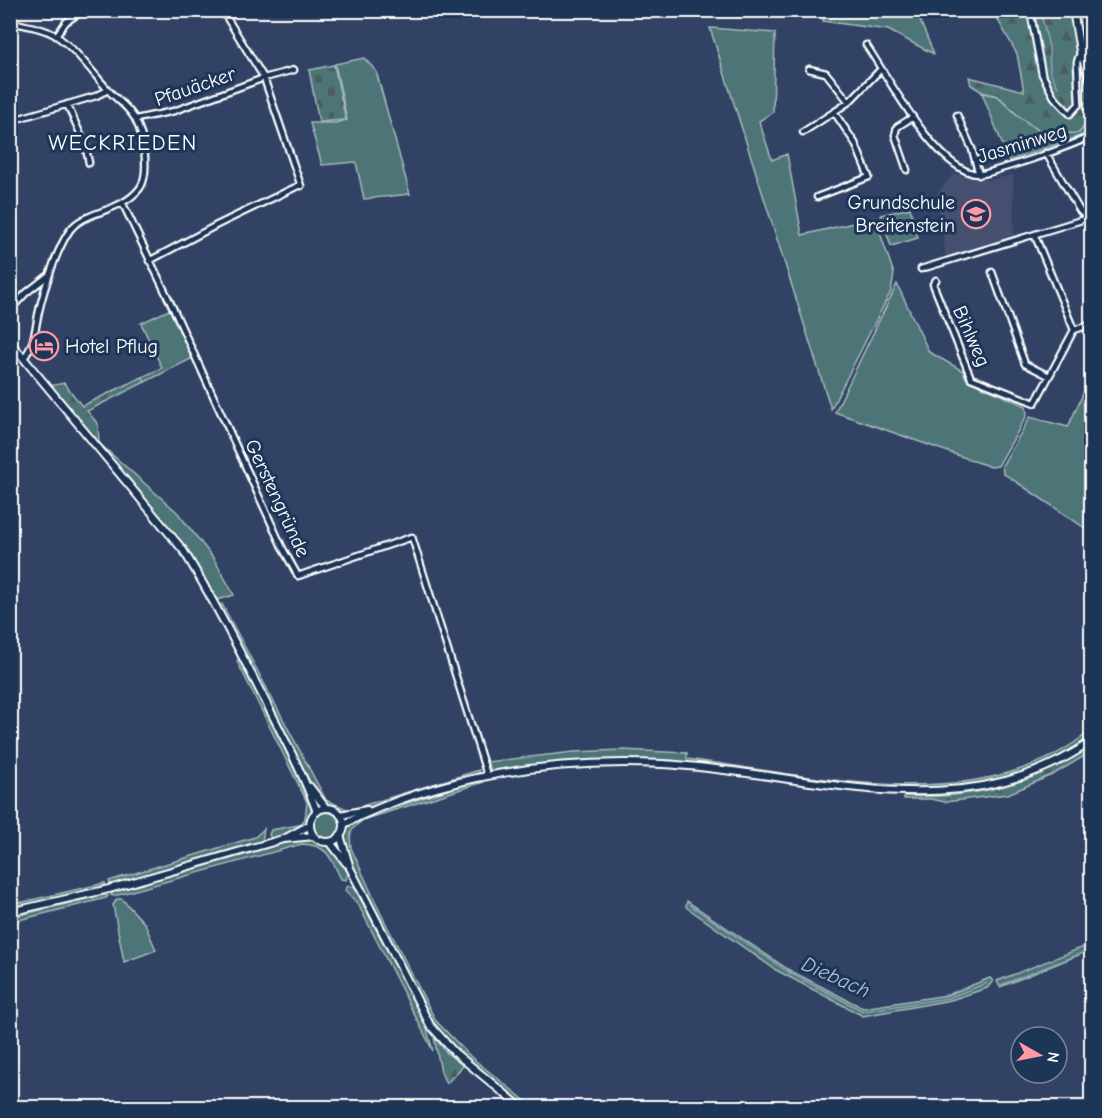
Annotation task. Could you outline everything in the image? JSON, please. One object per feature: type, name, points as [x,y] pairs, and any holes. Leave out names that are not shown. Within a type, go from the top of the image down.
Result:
[{"type":"main road","points":[[1073,10],[1080,51],[1092,85]]},
{"type":"main road","points":[[10,342],[166,528],[196,571],[306,782],[317,812]]},
{"type":"main road","points":[[340,815],[374,809],[487,776],[526,769],[600,763],[664,764],[851,789],[938,792],[977,787],[1012,779],[1051,764],[1092,741]]},
{"type":"main road","points":[[306,782],[326,808],[340,815],[344,824]]},
{"type":"main road","points":[[314,836],[310,825],[312,819],[317,812],[326,808]]},
{"type":"main road","points":[[10,912],[109,889],[283,839],[314,836],[324,842],[330,842],[340,835],[344,824],[374,809]]},
{"type":"main road","points":[[283,839],[310,825]]},
{"type":"main road","points":[[340,835],[350,868],[430,1025],[454,1052],[522,1107]]},
{"type":"main road","points":[[330,842],[350,868]]},
{"type":"street","points":[[56,36],[66,22],[78,14],[77,10]]},
{"type":"street","name":"Pfauäcker","points":[[222,10],[264,78]]},
{"type":"street","points":[[1030,10],[1042,74],[1054,97],[1070,114],[1079,104],[1077,62],[1080,51]]},
{"type":"street","points":[[10,23],[15,22],[39,28],[56,36],[92,69],[108,90],[136,119],[145,158],[146,175],[140,187],[123,204],[79,222],[71,229],[49,275],[33,342],[24,358]]},
{"type":"street","name":"Jasminweg","points":[[866,45],[942,155],[963,172],[979,175],[1092,136]]},
{"type":"street","points":[[809,69],[826,73],[849,102]]},
{"type":"street","points":[[804,132],[849,102],[881,69]]},
{"type":"street","name":"Pfauäcker","points":[[136,119],[174,111],[264,78],[294,70]]},
{"type":"street","points":[[149,261],[217,225],[300,186],[264,78]]},
{"type":"street","points":[[10,121],[108,90]]},
{"type":"street","points":[[67,104],[85,144],[89,164]]},
{"type":"street","points":[[817,197],[869,177],[855,143],[834,112]]},
{"type":"street","points":[[957,115],[972,150],[979,175]]},
{"type":"street","points":[[907,170],[895,135],[897,127],[914,117]]},
{"type":"street","points":[[921,268],[1090,221],[1080,211],[1046,153]]},
{"type":"street","name":"Gerstengründe","points":[[123,204],[298,576],[412,537],[487,776]]},
{"type":"street","points":[[1035,236],[1074,330]]},
{"type":"street","points":[[992,272],[1025,364],[1049,376],[1074,330],[1092,324]]},
{"type":"street","points":[[11,308],[49,275]]},
{"type":"street","name":"Bihlweg","points":[[936,280],[933,284],[971,378],[1035,403],[1049,376]]},
{"type":"shaded area","name":"Grundschule Breitenstein","points":[[953,174],[989,180],[1013,175],[1014,235],[946,257],[937,194]]},
{"type":"green space","points":[[826,10],[916,11],[934,54],[888,30],[823,21]]},
{"type":"green space","points":[[993,11],[1091,11],[1091,51],[1081,61],[1091,97],[1091,116],[1079,133],[1044,134],[1020,117],[998,96],[982,92],[971,85],[969,77],[1024,91],[1017,54]]},
{"type":"green space","points":[[710,28],[775,33],[773,112],[759,121],[772,160],[787,154],[802,235],[875,218],[894,274],[891,291],[831,409]]},
{"type":"green space","points":[[364,58],[376,71],[410,194],[364,199],[356,162],[322,165],[310,123],[335,123],[347,120],[335,64]]},
{"type":"green space","points":[[334,65],[346,120],[319,122],[309,70]]},
{"type":"green space","points":[[982,93],[998,96],[1019,117],[1044,134],[1079,133],[1091,117],[1091,132],[1009,161]]},
{"type":"green space","points":[[910,208],[918,238],[891,246],[881,215]]},
{"type":"green space","points":[[897,284],[929,352],[963,371],[967,380],[1026,406],[1027,415],[998,466],[991,467],[835,412]]},
{"type":"green space","points":[[171,309],[193,358],[145,382],[142,377],[162,368],[141,323]]},
{"type":"green space","points":[[1091,376],[1091,532],[1003,473],[1002,466],[1030,417],[1068,427]]},
{"type":"green space","points":[[142,377],[145,382],[87,411],[98,424],[99,443],[50,386],[64,383],[82,406]]},
{"type":"green space","points":[[99,443],[177,512],[214,559],[234,595],[217,600],[186,548]]},
{"type":"green space","points":[[222,604],[326,800],[349,810],[479,770],[479,774],[351,813],[328,806],[313,787],[219,606]]},
{"type":"green space","points":[[239,658],[312,805],[309,822],[298,830],[271,838],[269,835],[271,830],[299,825],[305,819],[307,802],[237,661]]},
{"type":"green space","points":[[1091,730],[1091,737],[1035,768],[997,779],[947,788],[904,789],[861,786],[683,764],[607,760],[531,765],[493,772],[486,762],[574,752],[622,750],[687,753],[687,759],[842,781],[896,785],[949,783],[1000,775],[1048,758]]},
{"type":"green space","points":[[1091,746],[1091,752],[1054,774],[1008,794],[945,802],[931,799],[904,799],[904,796],[954,795],[1002,786],[1048,770]]},
{"type":"green space","points":[[479,781],[484,782],[363,820],[351,832],[351,848],[381,914],[436,1021],[471,1057],[533,1107],[527,1107],[481,1070],[438,1029],[385,933],[356,872],[344,837],[346,830],[354,822]]},
{"type":"green space","points":[[328,811],[338,815],[342,825],[338,835],[328,839],[318,835],[314,825],[318,815]]},
{"type":"green space","points":[[264,829],[262,841],[257,845],[111,885],[109,881],[255,837]]},
{"type":"green space","points":[[311,838],[332,846],[348,873],[346,880],[341,879],[324,850],[302,844],[111,895],[113,892],[292,841]]},
{"type":"green space","points":[[105,883],[106,887],[11,909],[10,905]]},
{"type":"green space","points":[[348,886],[354,887],[425,1023],[433,1051],[358,904],[345,890]]},
{"type":"green space","points":[[104,895],[108,896],[11,922],[11,917]]},
{"type":"green space","points":[[117,899],[122,899],[145,924],[156,950],[124,962],[113,905]]},
{"type":"green space","points":[[687,901],[789,970],[863,1008],[947,995],[990,978],[993,981],[987,988],[951,1000],[863,1016],[776,970],[686,907]]},
{"type":"green space","points":[[1091,944],[1091,950],[1000,987],[997,981]]},
{"type":"green space","points":[[434,1037],[448,1054],[463,1066],[446,1084],[441,1072]]},
{"type":"waterway","points":[[1040,10],[1049,47],[1050,72],[1058,87]]},
{"type":"waterway","name":"Diebach","points":[[690,905],[788,972],[863,1011],[948,998],[987,983]]},
{"type":"waterway","name":"Diebach","points":[[1001,985],[1092,949]]},
{"type":"place","name":"Grundschule Breitenstein","points":[[976,214]]},
{"type":"place","name":"Hotel Pflug","points":[[44,346]]},
{"type":"district","name":"WECKRIEDEN","points":[[123,142]]}]
